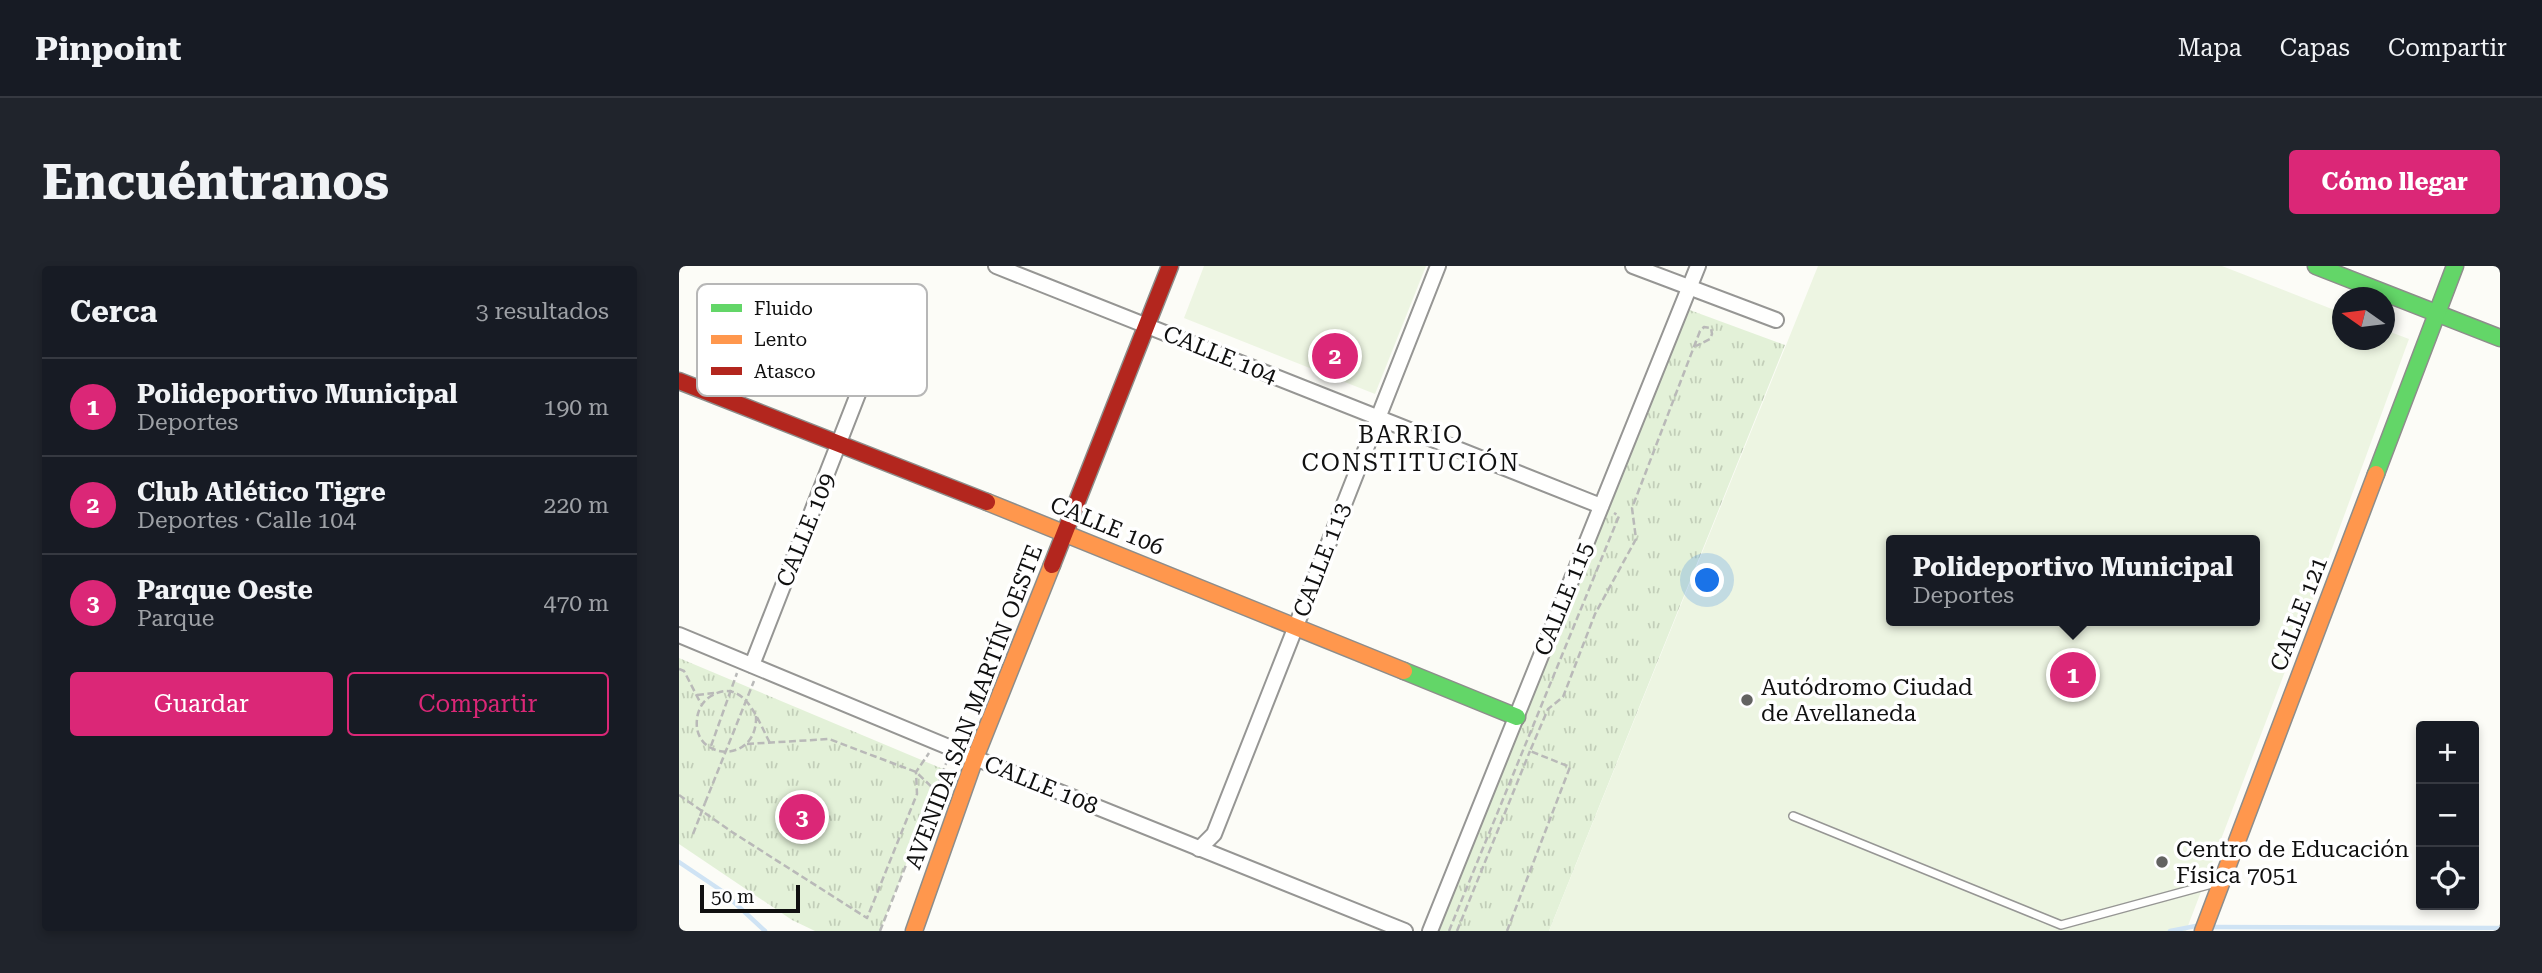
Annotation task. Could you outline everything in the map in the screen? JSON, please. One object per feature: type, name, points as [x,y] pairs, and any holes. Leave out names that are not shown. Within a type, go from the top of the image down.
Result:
[{"type":"street","name":"CALLE 104","points":[[996,266],[1601,506]]},
{"type":"street","name":"AVENIDA SAN MARTÍN OESTE","points":[[913,931],[975,758],[1170,266]]},
{"type":"street","name":"CALLE 113","points":[[1199,849],[1214,834],[1439,266]]},
{"type":"street","points":[[1633,266],[1776,320]]},
{"type":"street","name":"CALLE 115","points":[[1430,931],[1698,266]]},
{"type":"street","points":[[2316,266],[2500,338]]},
{"type":"street","name":"CALLE 121","points":[[2203,931],[2455,266]]},
{"type":"street","name":"CALLE 106","points":[[679,381],[697,388]]},
{"type":"street","name":"CALLE 106","points":[[716,396],[1065,533],[1517,717]]},
{"type":"street","name":"CALLE 109","points":[[751,665],[857,396]]},
{"type":"street","name":"CALLE 108","points":[[679,635],[975,758],[1405,931]]},
{"type":"lane","points":[[1793,816],[2061,925],[2223,881]]},
{"type":"path","points":[[1457,931],[1548,709],[1563,696],[1595,614],[1636,539],[1632,508],[1700,331],[1704,327],[1711,328],[1713,334],[1710,339],[1696,346]]},
{"type":"path","points":[[1449,931],[1619,516],[1601,506]]},
{"type":"path","points":[[710,748],[730,692],[751,665]]},
{"type":"path","points":[[693,834],[747,700],[751,665]]},
{"type":"path","points":[[679,669],[684,671],[702,705]]},
{"type":"path","points":[[696,695],[730,692],[747,700],[770,743]]},
{"type":"path","points":[[718,693],[702,705],[697,713],[698,733],[710,748],[726,752],[739,750],[753,736],[756,716]]},
{"type":"path","points":[[747,744],[829,739],[916,772],[935,790]]},
{"type":"path","points":[[679,795],[731,832],[867,918],[917,794],[916,772],[937,742]]},
{"type":"path","points":[[880,931],[952,748]]},
{"type":"path","points":[[1507,931],[1570,767],[1531,751]]},
{"type":"green space","points":[[1204,266],[1426,266],[1375,394],[1184,318]]},
{"type":"green space","name":"Autódromo Ciudad de Avellaneda","points":[[1818,266],[2222,266],[2332,309],[2332,350],[2395,350],[2395,334],[2409,339],[2186,931],[1549,931]]},
{"type":"green space","points":[[1687,309],[1785,345],[1549,931],[1438,931]]},
{"type":"green space","points":[[679,658],[943,769],[880,931],[815,931],[792,920],[679,844]]},
{"type":"waterway","points":[[679,862],[722,891],[765,931]]},
{"type":"waterway","points":[[2170,931],[2196,926]]},
{"type":"waterway","points":[[2212,927],[2500,928]]},
{"type":"traffic: fast","points":[[2316,266],[2500,338]]},
{"type":"traffic: fast","points":[[2376,474],[2455,266]]},
{"type":"traffic: fast","points":[[1404,671],[1517,717]]},
{"type":"traffic: slow","points":[[2203,931],[2376,474]]},
{"type":"traffic: slow","points":[[987,502],[1404,671]]},
{"type":"traffic: slow","points":[[914,931],[975,758],[1052,565]]},
{"type":"traffic: jam","points":[[1052,565],[1170,266]]},
{"type":"traffic: jam","points":[[679,381],[697,388]]},
{"type":"traffic: jam","points":[[717,396],[987,502]]},
{"type":"place","name":"Club Atlético Tigre","points":[[1335,356]]},
{"type":"place","name":"Polideportivo Municipal","points":[[2073,675]]},
{"type":"place","name":"Autódromo Ciudad de Avellaneda","points":[[1747,700]]},
{"type":"place","name":"Parque Oeste","points":[[802,817]]},
{"type":"place","name":"Centro de Educación Física 7051","points":[[2162,862]]},
{"type":"district","name":"BARRIO CONSTITUCIÓN","points":[[1411,449]]}]
